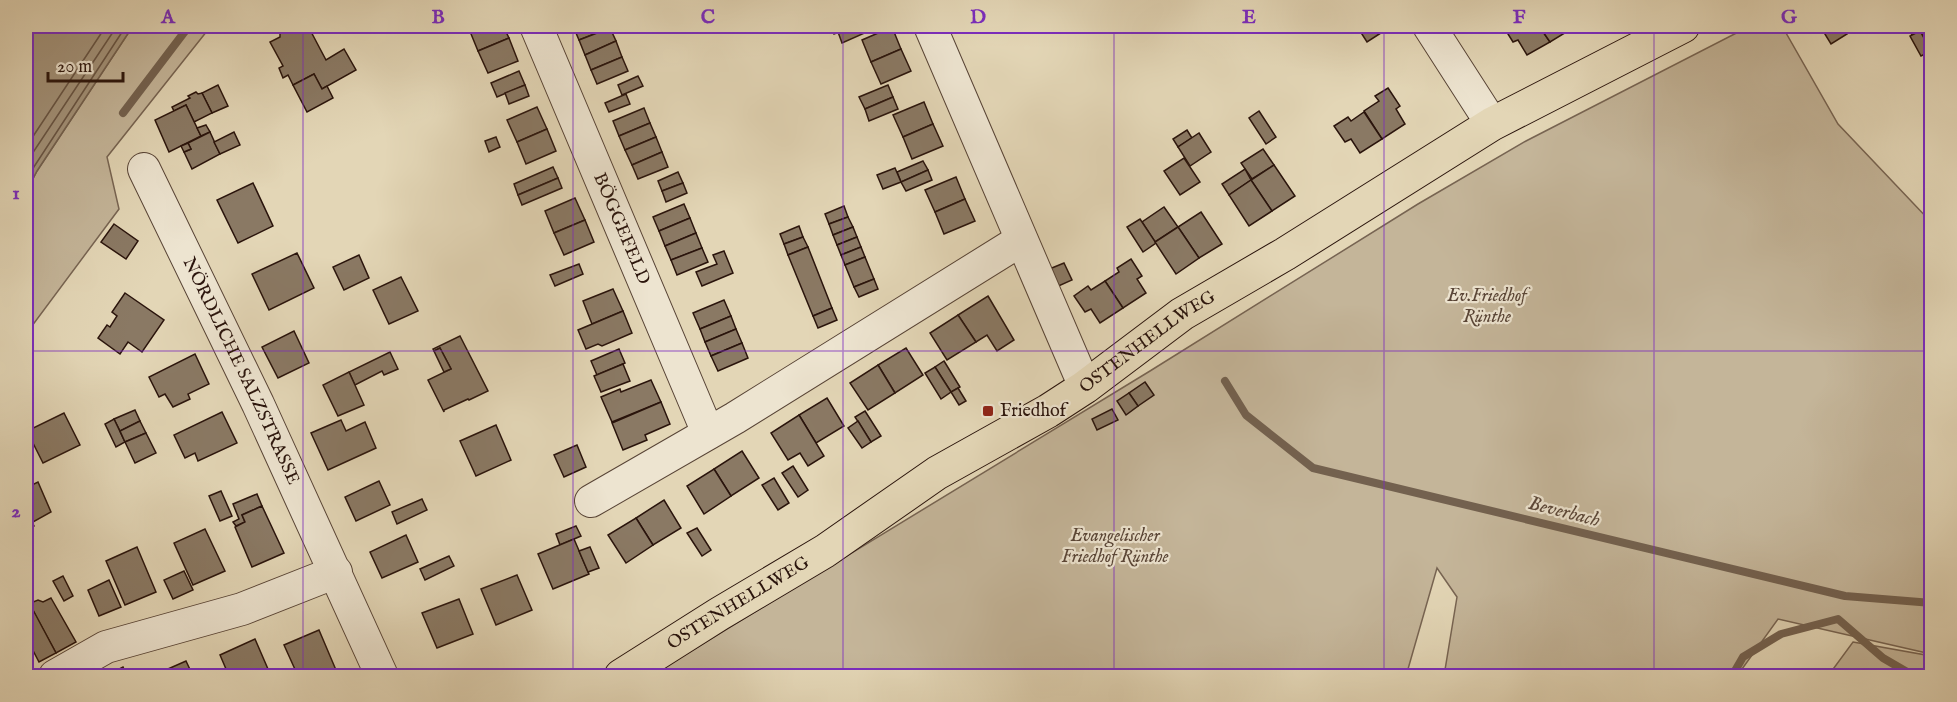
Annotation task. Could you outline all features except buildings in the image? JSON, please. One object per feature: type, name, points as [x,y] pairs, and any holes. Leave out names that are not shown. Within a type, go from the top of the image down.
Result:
[{"type":"main road","name":"OSTENHELLWEG","points":[[621,676],[825,551],[938,473],[1048,411],[1085,387],[1182,314],[1286,254],[1492,124],[1683,26]]},
{"type":"street","name":"BÖGGEFELD","points":[[536,26],[708,433]]},
{"type":"street","points":[[930,26],[1085,387]]},
{"type":"street","points":[[1429,26],[1492,124]]},
{"type":"street","name":"NÖRDLICHE SALZSTRASSE","points":[[144,169],[258,404],[382,676]]},
{"type":"street","points":[[591,501],[708,433],[1021,240]]},
{"type":"street","points":[[55,676],[106,647],[242,609],[336,572]]},
{"type":"green space","points":[[133,26],[211,26],[107,157],[119,209],[26,334],[26,192],[37,171]]},
{"type":"green space","points":[[1750,26],[1782,26],[1838,124],[1931,222],[1931,654],[1778,619],[1737,676],[1444,676],[1457,597],[1437,568],[1406,676],[650,676],[1150,371],[1418,204],[1526,141]]},
{"type":"green space","points":[[1853,642],[1931,656],[1931,676],[1828,676]]},
{"type":"water","points":[[26,26],[133,26],[37,171],[26,192]]},
{"type":"waterway","points":[[123,113],[189,26]]},
{"type":"waterway","name":"Beverbach","points":[[1225,381],[1246,415],[1313,468],[1845,596],[1932,603]]},
{"type":"waterway","points":[[1732,676],[1743,657],[1781,634],[1838,619],[1883,658],[1914,676]]},
{"type":"place","name":"Friedhof","points":[[988,411]]},
{"type":"park label","name":"Ev.Friedhof Rünthe","points":[[1487,306]]},
{"type":"park label","name":"Evangelischer Friedhof Rünthe","points":[[1115,546]]}]
